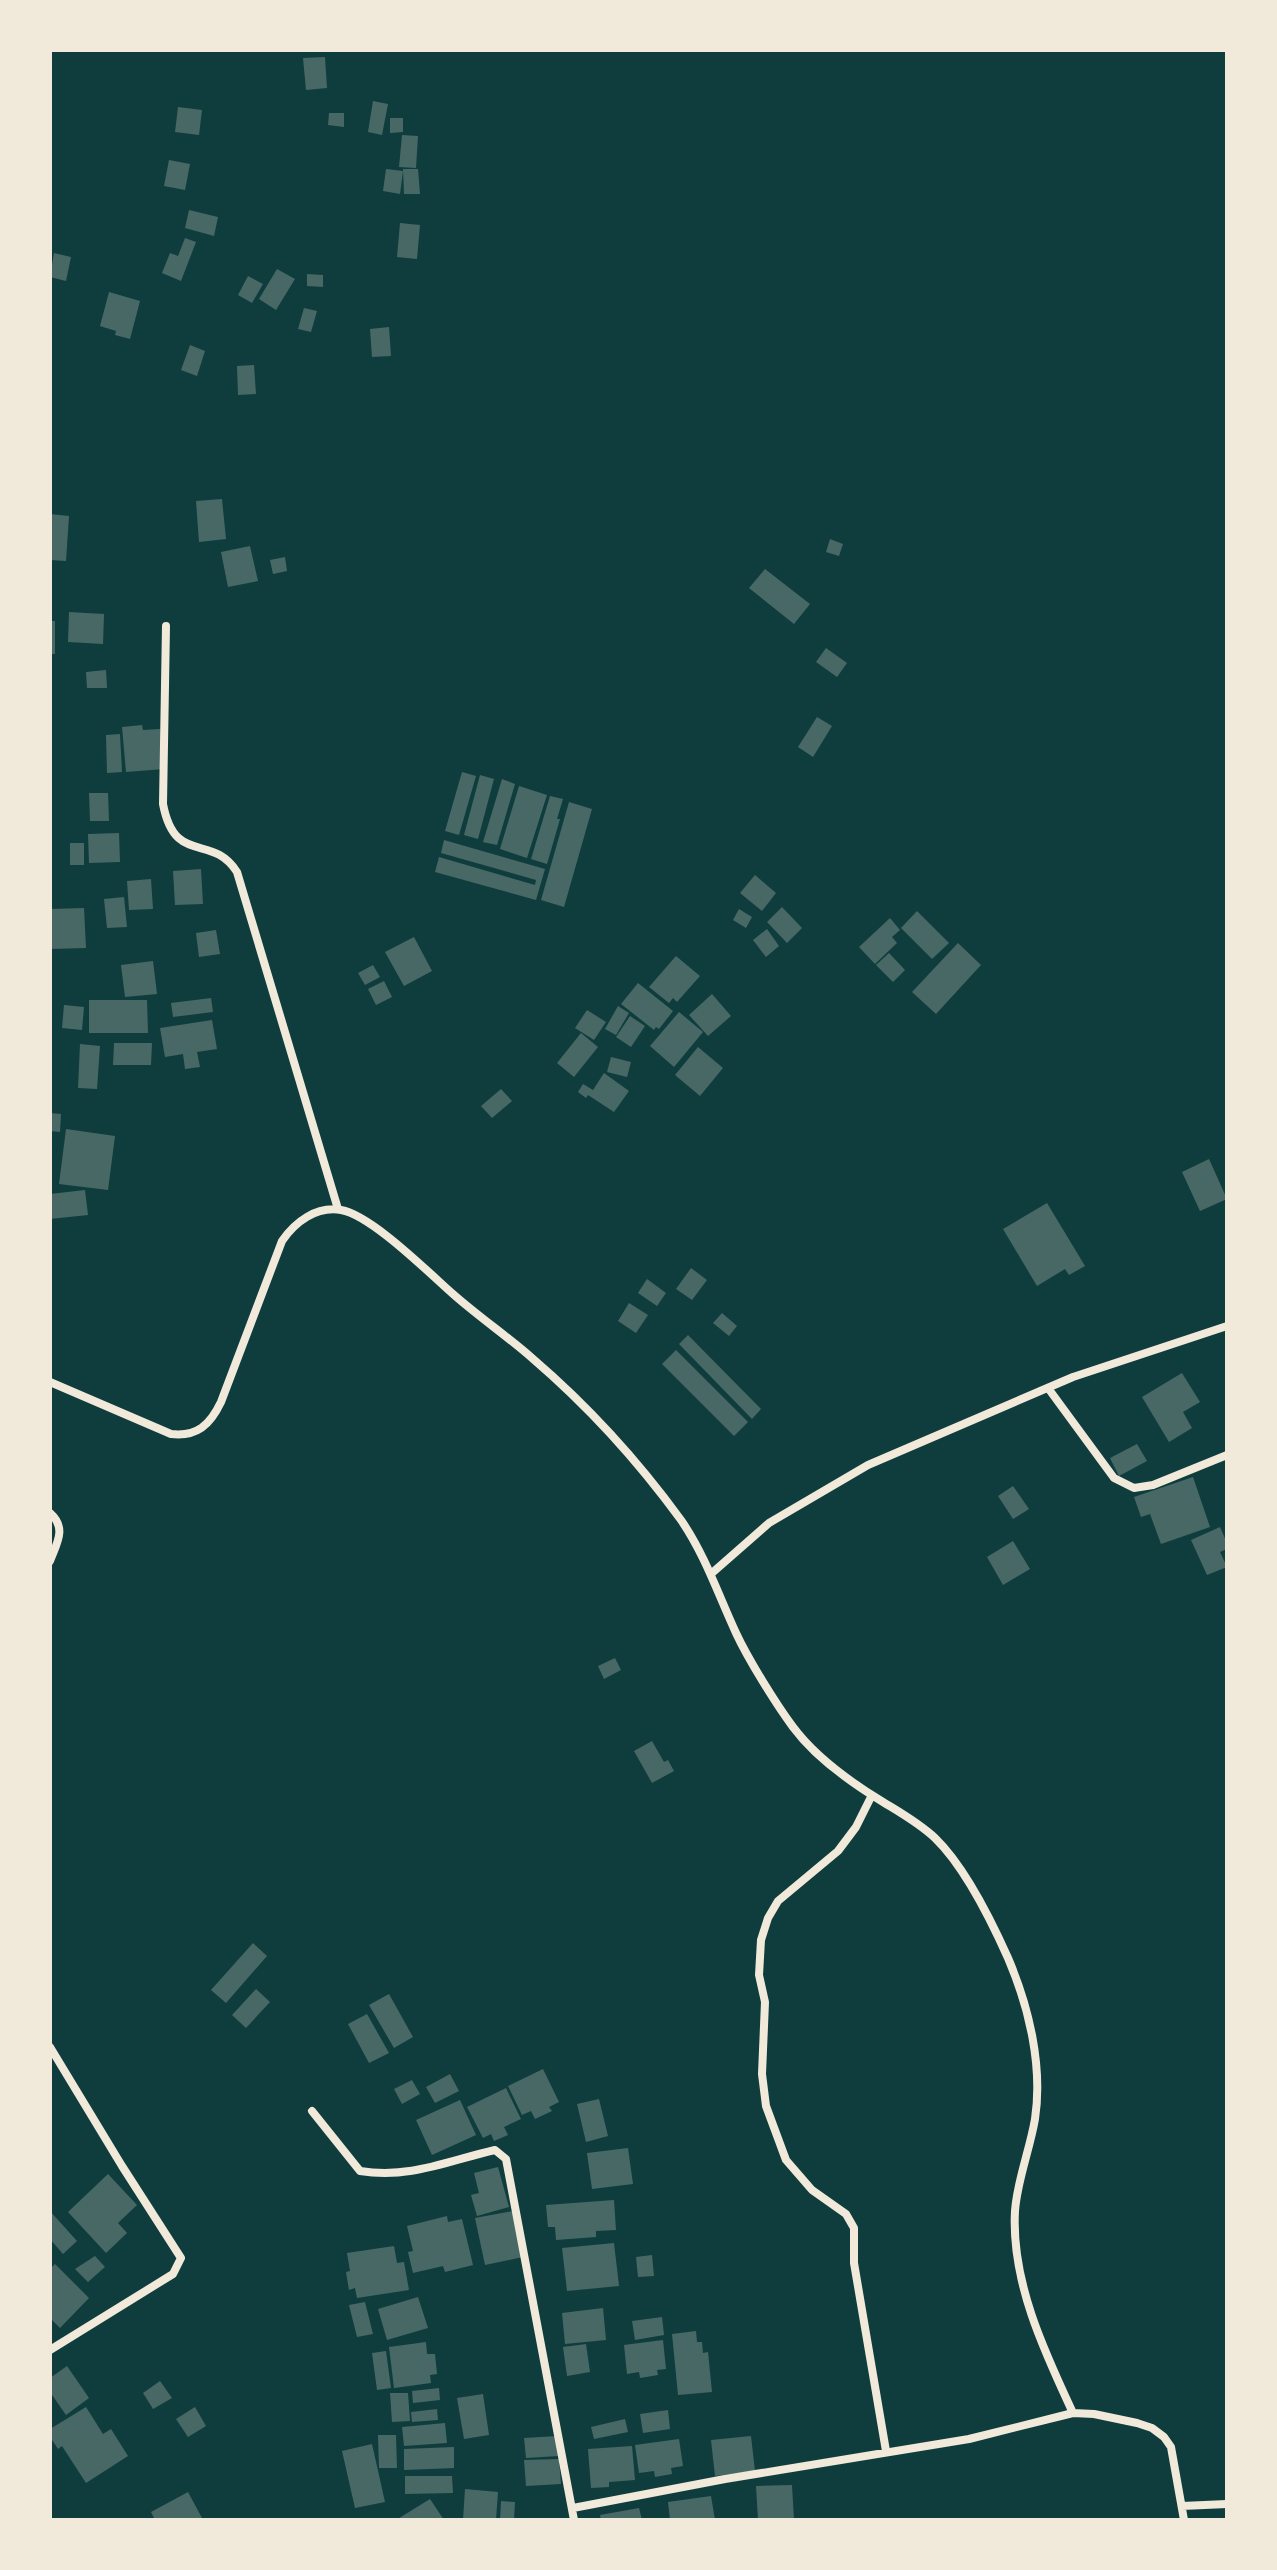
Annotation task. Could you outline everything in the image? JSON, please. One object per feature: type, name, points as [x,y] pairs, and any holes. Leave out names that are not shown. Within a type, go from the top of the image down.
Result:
[{"type":"street","points":[[166,626],[163,804],[167,825],[179,839],[220,854],[231,862],[237,872],[338,1209]]},
{"type":"street","points":[[50,1382],[171,1434],[185,1436],[196,1432],[214,1416],[221,1402],[282,1241],[299,1221],[315,1213],[338,1209],[356,1215],[376,1228],[482,1320],[531,1357],[588,1410],[651,1481],[684,1525],[712,1573],[737,1636],[794,1728],[837,1772],[908,1816],[935,1838],[953,1859],[1009,1959],[1029,2019],[1036,2063],[1036,2115],[1015,2208],[1016,2261],[1051,2366],[1073,2413]]},
{"type":"street","points":[[712,1573],[769,1523],[868,1465],[1048,1388],[1227,1326]]},
{"type":"street","points":[[1048,1388],[1114,1478],[1134,1488],[1153,1485],[1227,1455]]},
{"type":"street","points":[[50,1513],[60,1526],[61,1533],[50,1561]]},
{"type":"street","points":[[872,1795],[856,1827],[838,1851],[778,1901],[761,1940],[759,1975],[765,2002],[762,2074],[766,2106],[786,2160],[812,2190],[846,2214],[854,2228],[854,2263],[886,2451]]},
{"type":"street","points":[[50,2047],[181,2258],[173,2274],[50,2350]]},
{"type":"street","points":[[312,2111],[360,2171],[386,2175],[419,2171],[495,2150],[506,2159],[574,2520]]},
{"type":"street","points":[[573,2508],[886,2451],[969,2439],[1073,2413],[1123,2418],[1152,2428],[1164,2437],[1171,2447],[1184,2520]]},
{"type":"street","points":[[1182,2506],[1227,2504]]},
{"type":"building","points":[[325,57],[327,88],[306,90],[303,58]]},
{"type":"building","points":[[373,101],[388,104],[382,135],[368,132]]},
{"type":"building","points":[[178,107],[202,110],[199,135],[175,132]]},
{"type":"building","points":[[329,113],[344,113],[344,127],[328,125]]},
{"type":"building","points":[[390,118],[403,118],[403,132],[390,133]]},
{"type":"building","points":[[402,135],[418,136],[416,168],[399,167]]},
{"type":"building","points":[[169,160],[190,164],[185,190],[164,186]]},
{"type":"building","points":[[386,169],[403,171],[400,194],[383,191]]},
{"type":"building","points":[[403,169],[418,169],[420,194],[404,194]]},
{"type":"building","points":[[189,210],[218,217],[214,236],[185,228]]},
{"type":"building","points":[[400,223],[420,225],[417,259],[397,257]]},
{"type":"building","points":[[185,238],[196,242],[181,281],[162,273],[170,253],[178,256]]},
{"type":"building","points":[[54,253],[71,257],[66,281],[50,277]]},
{"type":"building","points":[[277,269],[295,279],[276,310],[259,299]]},
{"type":"building","points":[[307,274],[323,275],[323,287],[307,286]]},
{"type":"building","points":[[248,276],[263,284],[252,303],[238,295]]},
{"type":"building","points":[[109,292],[140,301],[130,339],[100,326]]},
{"type":"building","points":[[304,308],[317,311],[311,332],[298,329]]},
{"type":"building","points":[[389,327],[391,356],[372,357],[370,329]]},
{"type":"building","points":[[190,345],[205,351],[197,376],[181,370]]},
{"type":"building","points":[[254,365],[256,394],[238,395],[237,366]]},
{"type":"building","points":[[222,499],[226,539],[199,542],[196,501]]},
{"type":"building","points":[[50,514],[69,516],[66,561],[50,560]]},
{"type":"building","points":[[830,539],[843,544],[839,556],[826,552]]},
{"type":"building","points":[[250,546],[258,581],[228,587],[221,552]]},
{"type":"building","points":[[285,557],[287,571],[273,574],[270,560]]},
{"type":"building","points":[[765,569],[810,604],[794,624],[749,588]]},
{"type":"building","points":[[69,612],[104,614],[103,644],[68,642]]},
{"type":"building","points":[[50,621],[55,621],[55,654],[50,654]]},
{"type":"building","points":[[826,648],[847,663],[837,677],[816,662]]},
{"type":"building","points":[[106,670],[107,688],[87,688],[86,672]]},
{"type":"building","points":[[817,717],[832,726],[813,757],[798,747]]},
{"type":"building","points":[[142,725],[143,730],[160,729],[164,769],[126,772],[122,727]]},
{"type":"building","points":[[120,734],[122,772],[107,773],[106,735]]},
{"type":"building","points":[[462,772],[476,776],[459,835],[445,831]]},
{"type":"building","points":[[480,775],[494,779],[478,839],[464,835]]},
{"type":"building","points":[[502,779],[515,784],[497,845],[483,842]]},
{"type":"building","points":[[519,786],[547,795],[527,858],[500,849]]},
{"type":"building","points":[[89,793],[108,793],[109,821],[90,821]]},
{"type":"building","points":[[550,796],[563,799],[547,864],[531,859]]},
{"type":"building","points":[[569,802],[592,809],[564,907],[541,900]]},
{"type":"building","points":[[119,833],[120,862],[89,863],[88,834]]},
{"type":"building","points":[[444,840],[545,869],[536,900],[435,872],[439,857],[535,885],[536,880],[441,853]]},
{"type":"building","points":[[70,843],[84,843],[84,865],[70,865]]},
{"type":"building","points":[[201,869],[203,904],[175,905],[173,871]]},
{"type":"building","points":[[755,875],[776,893],[762,911],[740,893]]},
{"type":"building","points":[[151,879],[153,909],[129,910],[127,881]]},
{"type":"building","points":[[124,897],[127,927],[107,928],[104,899]]},
{"type":"building","points":[[782,907],[802,928],[787,943],[767,922]]},
{"type":"building","points":[[84,908],[86,948],[50,949],[50,909]]},
{"type":"building","points":[[739,909],[752,917],[746,928],[733,920]]},
{"type":"building","points":[[917,911],[949,943],[932,959],[901,928]]},
{"type":"building","points":[[890,918],[900,930],[892,937],[897,943],[875,964],[859,947]]},
{"type":"building","points":[[767,929],[779,946],[766,957],[753,940]]},
{"type":"building","points":[[216,930],[220,954],[199,957],[196,933]]},
{"type":"building","points":[[414,937],[432,971],[404,986],[385,952]]},
{"type":"building","points":[[958,943],[981,965],[936,1014],[912,992]]},
{"type":"building","points":[[889,953],[905,970],[893,982],[876,965]]},
{"type":"building","points":[[676,956],[700,976],[677,1002],[673,998],[669,1003],[649,987]]},
{"type":"building","points":[[153,961],[157,994],[125,997],[121,965]]},
{"type":"building","points":[[373,965],[380,977],[365,985],[358,973]]},
{"type":"building","points":[[384,981],[392,997],[376,1005],[368,989]]},
{"type":"building","points":[[638,983],[673,1011],[659,1029],[656,1027],[654,1030],[621,1004]]},
{"type":"building","points":[[712,994],[731,1016],[708,1036],[689,1015]]},
{"type":"building","points":[[211,998],[213,1012],[173,1017],[171,1003]]},
{"type":"building","points":[[89,1000],[147,1000],[148,1033],[89,1033]]},
{"type":"building","points":[[64,1005],[84,1007],[82,1030],[62,1028]]},
{"type":"building","points":[[618,1006],[629,1013],[616,1035],[605,1029]]},
{"type":"building","points":[[587,1010],[606,1022],[594,1040],[575,1028]]},
{"type":"building","points":[[679,1012],[703,1032],[674,1067],[650,1046]]},
{"type":"building","points":[[630,1016],[645,1026],[631,1047],[616,1037]]},
{"type":"building","points":[[212,1020],[217,1049],[197,1052],[200,1067],[185,1069],[183,1054],[165,1057],[160,1028]]},
{"type":"building","points":[[581,1033],[598,1047],[574,1077],[557,1063]]},
{"type":"building","points":[[114,1043],[152,1043],[151,1065],[113,1065]]},
{"type":"building","points":[[80,1044],[100,1046],[97,1089],[78,1088]]},
{"type":"building","points":[[698,1047],[723,1068],[700,1096],[675,1075]]},
{"type":"building","points":[[611,1057],[631,1062],[627,1077],[607,1072]]},
{"type":"building","points":[[604,1073],[629,1091],[614,1112],[578,1092],[583,1084],[593,1090]]},
{"type":"building","points":[[501,1089],[512,1101],[492,1118],[481,1106]]},
{"type":"building","points":[[50,1113],[61,1114],[60,1132],[50,1131]]},
{"type":"building","points":[[66,1129],[115,1136],[108,1190],[59,1184]]},
{"type":"building","points":[[1209,1159],[1227,1199],[1200,1211],[1182,1172]]},
{"type":"building","points":[[85,1190],[88,1215],[50,1219],[50,1194]]},
{"type":"building","points":[[1047,1203],[1085,1266],[1069,1275],[1065,1269],[1037,1286],[1003,1229]]},
{"type":"building","points":[[691,1268],[707,1280],[692,1300],[676,1289]]},
{"type":"building","points":[[647,1279],[666,1293],[657,1306],[638,1293]]},
{"type":"building","points":[[629,1303],[648,1315],[636,1333],[618,1321]]},
{"type":"building","points":[[722,1313],[737,1326],[729,1336],[713,1323]]},
{"type":"building","points":[[688,1335],[761,1409],[752,1419],[679,1344]]},
{"type":"building","points":[[676,1350],[748,1422],[734,1436],[662,1364]]},
{"type":"building","points":[[1182,1373],[1200,1402],[1183,1412],[1192,1428],[1169,1442],[1142,1397]]},
{"type":"building","points":[[1137,1444],[1147,1461],[1119,1476],[1110,1458]]},
{"type":"building","points":[[1193,1477],[1210,1527],[1161,1544],[1150,1514],[1141,1517],[1134,1497]]},
{"type":"building","points":[[1013,1486],[1029,1509],[1013,1519],[998,1496]]},
{"type":"building","points":[[1220,1527],[1227,1549],[1220,1552],[1227,1567],[1207,1575],[1191,1540]]},
{"type":"building","points":[[1013,1541],[1030,1569],[1003,1585],[987,1557]]},
{"type":"building","points":[[615,1658],[621,1670],[604,1679],[598,1666]]},
{"type":"building","points":[[652,1741],[664,1762],[668,1760],[674,1771],[652,1783],[634,1751]]},
{"type":"building","points":[[253,1943],[267,1956],[226,2003],[211,1990]]},
{"type":"building","points":[[256,1989],[270,2002],[246,2028],[232,2015]]},
{"type":"building","points":[[389,1994],[413,2037],[394,2048],[369,2005]]},
{"type":"building","points":[[367,2014],[389,2053],[369,2063],[348,2024]]},
{"type":"building","points":[[543,2069],[559,2102],[549,2107],[552,2111],[535,2119],[531,2111],[522,2115],[508,2086]]},
{"type":"building","points":[[450,2074],[459,2091],[435,2103],[426,2087]]},
{"type":"building","points":[[412,2080],[420,2094],[402,2104],[394,2089]]},
{"type":"building","points":[[506,2088],[521,2119],[504,2127],[508,2135],[494,2141],[491,2134],[483,2138],[467,2107]]},
{"type":"building","points":[[599,2099],[608,2136],[586,2142],[577,2104]]},
{"type":"building","points":[[460,2100],[476,2135],[432,2155],[416,2120]]},
{"type":"building","points":[[628,2148],[633,2184],[592,2189],[587,2153]]},
{"type":"building","points":[[498,2167],[509,2207],[477,2216],[471,2195],[479,2193],[474,2173]]},
{"type":"building","points":[[108,2174],[137,2205],[118,2223],[127,2233],[106,2253],[68,2212]]},
{"type":"building","points":[[614,2200],[616,2230],[596,2231],[596,2237],[556,2240],[555,2227],[548,2227],[546,2205]]},
{"type":"building","points":[[50,2211],[77,2241],[63,2254],[50,2239]]},
{"type":"building","points":[[513,2211],[523,2257],[485,2265],[475,2218]]},
{"type":"building","points":[[447,2216],[448,2222],[462,2219],[473,2265],[445,2272],[443,2266],[413,2273],[408,2252],[413,2251],[407,2226]]},
{"type":"building","points":[[614,2243],[619,2286],[567,2291],[562,2248]]},
{"type":"building","points":[[394,2246],[397,2263],[404,2262],[409,2290],[357,2298],[355,2288],[349,2290],[347,2253]]},
{"type":"building","points":[[652,2255],[654,2276],[638,2277],[636,2257]]},
{"type":"building","points":[[95,2256],[105,2267],[88,2282],[75,2269]]},
{"type":"building","points":[[55,2264],[89,2298],[60,2328],[50,2318],[50,2269]]},
{"type":"building","points":[[418,2297],[428,2328],[387,2340],[378,2309]]},
{"type":"building","points":[[365,2302],[373,2334],[357,2337],[349,2305]]},
{"type":"building","points":[[603,2308],[606,2340],[565,2344],[562,2313]]},
{"type":"building","points":[[662,2317],[664,2335],[635,2340],[632,2321]]},
{"type":"building","points":[[696,2331],[703,2353],[708,2352],[712,2392],[678,2395],[672,2334]]},
{"type":"building","points":[[663,2340],[666,2369],[657,2370],[658,2375],[640,2378],[639,2372],[627,2374],[624,2345]]},
{"type":"building","points":[[426,2342],[427,2354],[435,2354],[437,2374],[430,2375],[431,2383],[394,2388],[389,2347]]},
{"type":"building","points":[[586,2344],[590,2372],[567,2376],[563,2347]]},
{"type":"building","points":[[386,2351],[391,2388],[377,2390],[372,2353]]},
{"type":"building","points":[[67,2366],[89,2398],[66,2415],[50,2392],[50,2378]]},
{"type":"building","points":[[160,2381],[172,2398],[153,2409],[143,2393]]},
{"type":"building","points":[[439,2388],[440,2400],[413,2403],[412,2391]]},
{"type":"building","points":[[390,2393],[408,2393],[410,2421],[392,2422]]},
{"type":"building","points":[[483,2394],[489,2435],[464,2439],[457,2398]]},
{"type":"building","points":[[86,2407],[103,2434],[111,2429],[128,2456],[86,2483],[62,2446],[58,2449],[50,2437],[50,2429]]},
{"type":"building","points":[[195,2407],[206,2426],[188,2437],[176,2419]]},
{"type":"building","points":[[437,2409],[438,2420],[412,2422],[411,2412]]},
{"type":"building","points":[[668,2410],[670,2429],[643,2433],[640,2414]]},
{"type":"building","points":[[625,2419],[628,2432],[594,2439],[591,2427]]},
{"type":"building","points":[[445,2423],[447,2443],[404,2446],[402,2427]]},
{"type":"building","points":[[378,2435],[396,2435],[397,2468],[379,2468]]},
{"type":"building","points":[[558,2436],[559,2456],[526,2458],[524,2438]]},
{"type":"building","points":[[751,2436],[755,2471],[715,2476],[711,2440]]},
{"type":"building","points":[[679,2439],[683,2466],[671,2468],[672,2474],[655,2477],[654,2471],[639,2473],[635,2445]]},
{"type":"building","points":[[372,2444],[385,2502],[355,2508],[342,2451]]},
{"type":"building","points":[[632,2446],[635,2480],[609,2482],[609,2487],[591,2488],[588,2449]]},
{"type":"building","points":[[454,2447],[454,2468],[404,2470],[404,2449]]},
{"type":"building","points":[[559,2459],[561,2484],[526,2486],[524,2460]]},
{"type":"building","points":[[405,2476],[452,2476],[453,2493],[405,2494]]},
{"type":"building","points":[[792,2485],[794,2520],[758,2520],[756,2486]]},
{"type":"building","points":[[465,2489],[498,2492],[496,2520],[463,2520]]},
{"type":"building","points":[[188,2492],[202,2518],[155,2520],[151,2512]]},
{"type":"building","points":[[711,2496],[715,2520],[670,2520],[668,2502]]},
{"type":"building","points":[[430,2499],[444,2520],[396,2520]]},
{"type":"building","points":[[501,2501],[515,2502],[514,2520],[500,2520]]},
{"type":"building","points":[[639,2508],[642,2520],[601,2520],[600,2515]]}]
